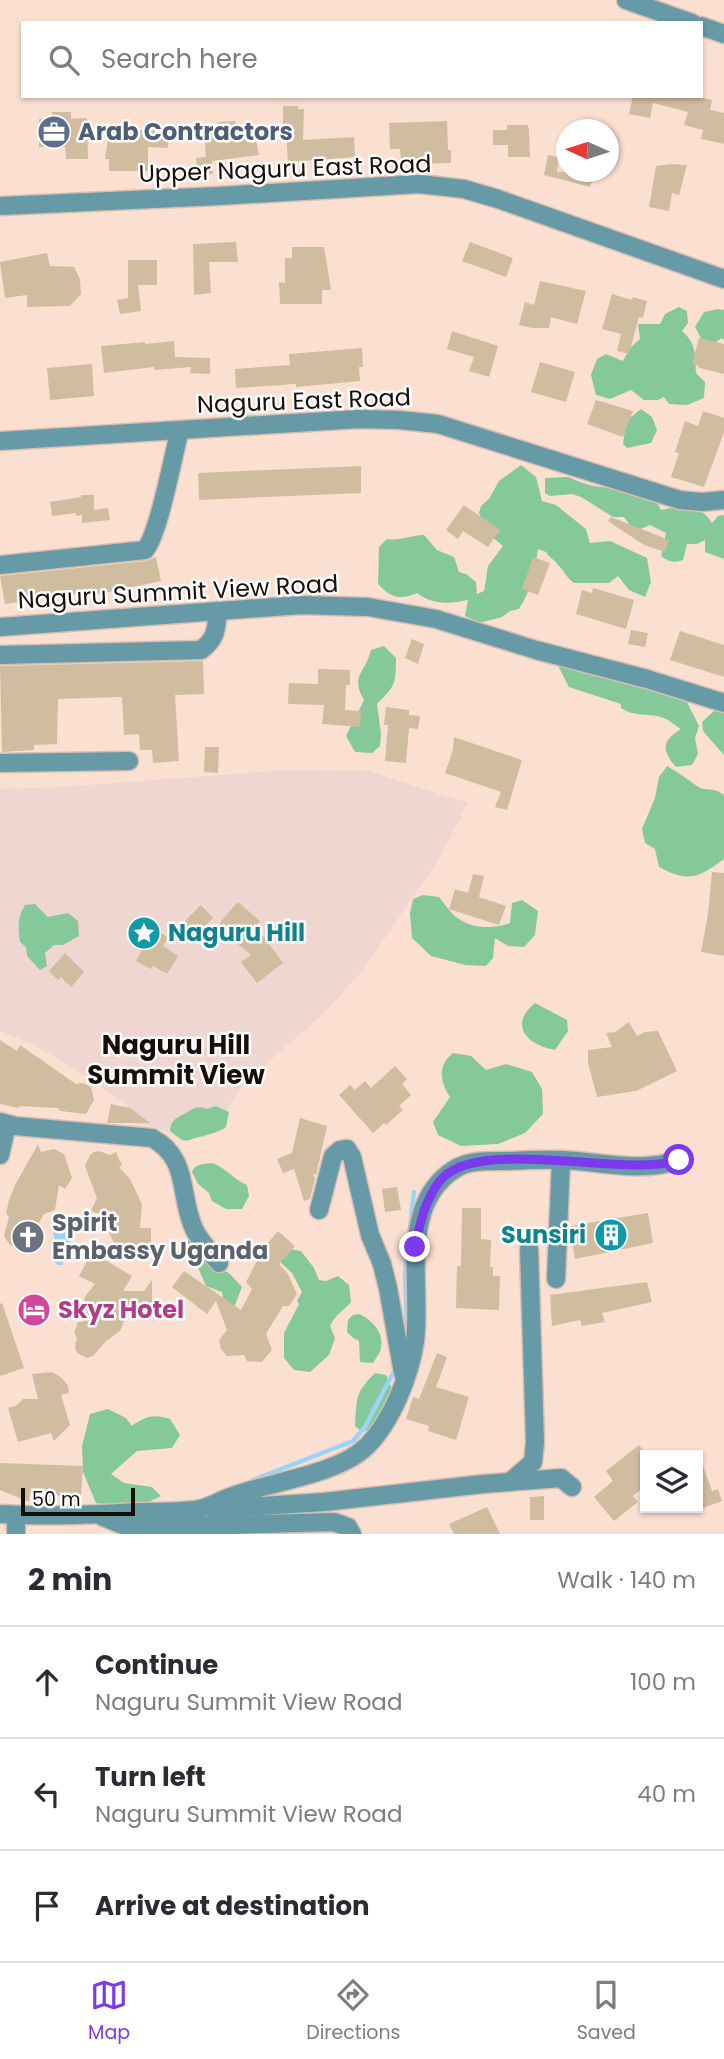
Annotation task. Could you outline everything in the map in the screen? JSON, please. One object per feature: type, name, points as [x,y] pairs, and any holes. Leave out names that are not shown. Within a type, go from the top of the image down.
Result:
[{"type":"street","points":[[626,0],[686,21]]},
{"type":"street","points":[[703,27],[724,34]]},
{"type":"street","name":"Upper Naguru East Road","points":[[0,206],[419,184],[464,189],[498,199],[724,279]]},
{"type":"street","name":"Naguru East Road","points":[[0,441],[359,419],[399,420],[438,424],[680,500],[724,500]]},
{"type":"street","points":[[0,565],[145,550],[156,527],[180,430]]},
{"type":"street","name":"Naguru Summit View Road","points":[[0,627],[301,606],[368,607],[436,619],[724,703]]},
{"type":"street","points":[[0,655],[201,650],[211,642],[216,632],[218,611]]},
{"type":"street","points":[[0,762],[129,761]]},
{"type":"street","points":[[0,1155],[3,1123],[152,1138],[162,1143],[172,1155],[183,1177],[184,1199],[196,1232],[219,1263]]},
{"type":"street","points":[[318,1210],[333,1156],[340,1150],[347,1149],[352,1157],[370,1235],[382,1264],[405,1383]]},
{"type":"street","points":[[556,1279],[561,1160]]},
{"type":"street","points":[[199,1510],[231,1496],[277,1484],[350,1459],[368,1445],[386,1420],[405,1383],[415,1340],[415,1247],[424,1207],[440,1180],[457,1167],[483,1161],[561,1160],[640,1166],[667,1164],[679,1160]]},
{"type":"street","points":[[510,1482],[533,1462],[535,1442],[529,1249]]},
{"type":"street","points":[[16,1534],[8,1515],[199,1510],[324,1502],[561,1478],[572,1487]]},
{"type":"street","points":[[96,1514],[130,1528],[334,1522],[348,1527],[352,1534]]},
{"type":"shaded area","points":[[285,770],[368,771],[468,803],[441,856],[364,969],[324,1013],[246,1082],[230,1104],[218,1129],[204,1137],[187,1138],[136,1124],[143,1118],[89,1078],[34,1045],[0,1031],[0,789]]},
{"type":"green space","points":[[679,307],[687,311],[688,323],[682,331],[693,345],[696,373],[705,382],[704,398],[687,405],[669,404],[664,397],[644,400],[631,390],[610,399],[596,395],[591,375],[597,359],[606,354],[623,361],[630,348],[640,339],[638,324],[660,324],[665,314]]},
{"type":"green space","points":[[724,310],[724,340],[722,338],[711,345],[704,344],[695,327],[704,312]]},
{"type":"green space","points":[[641,409],[652,417],[657,430],[651,443],[627,448],[623,444],[626,421]]},
{"type":"green space","points":[[521,465],[536,477],[542,501],[556,505],[586,529],[590,543],[610,541],[647,558],[651,582],[645,597],[629,590],[618,576],[609,583],[574,583],[546,552],[538,549],[532,580],[519,609],[479,623],[465,616],[468,600],[441,602],[429,600],[417,593],[405,597],[396,596],[378,584],[379,547],[387,539],[424,535],[437,550],[454,557],[459,572],[476,582],[477,594],[484,591],[488,566],[503,546],[487,533],[479,513],[481,506],[489,499],[499,481]]},
{"type":"green space","points":[[568,477],[592,485],[642,494],[657,503],[661,510],[683,507],[696,509],[712,523],[718,516],[724,515],[724,559],[705,552],[705,540],[697,544],[687,544],[683,560],[669,561],[661,556],[666,533],[650,525],[638,530],[632,528],[624,517],[613,517],[572,494],[550,496],[545,493],[545,478]]},
{"type":"green space","points":[[384,646],[396,658],[396,667],[393,684],[377,704],[380,746],[372,753],[355,752],[346,736],[364,700],[358,680],[371,650]]},
{"type":"green space","points":[[555,660],[685,698],[699,726],[695,738],[698,754],[692,765],[676,767],[666,751],[667,742],[681,729],[661,717],[631,713],[621,708],[621,704],[569,687]]},
{"type":"green space","points":[[714,711],[724,712],[724,755],[703,731],[702,722]]},
{"type":"green space","points":[[667,766],[700,788],[724,795],[724,859],[707,871],[693,876],[678,875],[659,867],[655,849],[645,843],[642,829],[655,798],[659,777]]},
{"type":"green space","points":[[423,895],[439,897],[459,919],[484,927],[510,923],[512,903],[522,900],[538,911],[535,935],[524,947],[508,946],[495,938],[493,958],[486,966],[465,965],[431,956],[412,938],[410,913],[413,899]]},
{"type":"green space","points":[[35,904],[48,917],[68,913],[78,921],[79,936],[63,945],[54,945],[45,953],[47,966],[40,970],[27,956],[26,947],[20,942],[19,932],[22,910],[25,905]]},
{"type":"green space","points":[[535,1003],[567,1020],[568,1031],[555,1050],[536,1044],[524,1033],[523,1019]]},
{"type":"green space","points":[[453,1053],[471,1056],[486,1070],[506,1064],[532,1072],[542,1089],[543,1114],[525,1133],[498,1144],[461,1146],[438,1135],[433,1122],[450,1097],[442,1079],[442,1068]]},
{"type":"green space","points":[[216,1106],[229,1112],[226,1127],[223,1129],[186,1141],[170,1131],[174,1120],[193,1109]]},
{"type":"green space","points":[[213,1163],[247,1185],[249,1196],[242,1209],[226,1209],[212,1201],[209,1193],[198,1184],[193,1169],[200,1164]]},
{"type":"green space","points":[[198,1239],[219,1268],[229,1273],[242,1287],[235,1305],[227,1307],[222,1292],[206,1286],[196,1263],[186,1258],[182,1245],[189,1240]]},
{"type":"green space","points":[[289,1249],[301,1251],[319,1280],[326,1281],[338,1276],[349,1285],[351,1302],[330,1326],[335,1338],[329,1355],[310,1372],[294,1370],[284,1358],[284,1333],[302,1292],[292,1273],[276,1258]]},
{"type":"green space","points":[[359,1314],[372,1323],[381,1336],[381,1349],[373,1363],[360,1362],[359,1341],[347,1332],[348,1320]]},
{"type":"green space","points":[[375,1373],[386,1375],[393,1391],[373,1428],[362,1432],[355,1426],[358,1397],[363,1386]]},
{"type":"green space","points":[[108,1409],[126,1418],[132,1426],[150,1417],[170,1419],[180,1435],[172,1448],[137,1451],[111,1474],[124,1483],[152,1487],[161,1496],[136,1508],[96,1503],[83,1472],[82,1446],[90,1414]]},
{"type":"water","points":[[63,1227],[65,1238],[72,1246],[62,1265],[57,1265],[53,1259],[56,1243],[53,1233],[56,1228]]},
{"type":"building","points":[[633,98],[712,100],[710,110],[724,113],[724,144],[701,139],[703,130],[684,125],[688,112],[653,103],[650,118],[629,114]]},
{"type":"building","points":[[283,106],[298,106],[298,109],[304,109],[303,140],[354,137],[355,157],[288,162],[286,134],[283,135]]},
{"type":"building","points":[[52,112],[71,112],[71,119],[87,118],[88,159],[66,159],[65,147],[39,147],[39,119],[52,119]]},
{"type":"building","points":[[235,121],[239,140],[255,136],[259,155],[212,161],[213,174],[198,175],[196,158],[206,157],[204,131],[218,129],[217,122]]},
{"type":"building","points":[[447,121],[451,163],[401,164],[400,149],[390,149],[389,123]]},
{"type":"building","points":[[507,125],[528,125],[530,157],[508,157],[508,145],[493,145],[493,130],[507,130]]},
{"type":"building","points":[[116,126],[135,126],[135,130],[169,131],[168,148],[148,147],[148,171],[109,171],[109,159],[105,159],[109,130],[116,131]]},
{"type":"building","points":[[548,155],[556,156],[556,178],[544,175]]},
{"type":"building","points":[[687,165],[679,195],[672,193],[669,211],[649,207],[656,166]]},
{"type":"building","points":[[571,182],[592,182],[590,187]]},
{"type":"building","points":[[236,242],[238,262],[209,262],[211,293],[194,295],[193,244]]},
{"type":"building","points":[[470,242],[513,258],[506,277],[462,261]]},
{"type":"building","points":[[292,247],[324,247],[331,290],[322,290],[322,304],[280,304],[279,282],[285,283],[285,258],[292,258]]},
{"type":"building","points":[[47,253],[50,266],[74,267],[80,279],[81,294],[70,306],[27,307],[27,295],[5,298],[0,262]]},
{"type":"building","points":[[128,260],[157,260],[157,285],[138,285],[141,311],[120,314],[117,300],[128,298]]},
{"type":"building","points":[[540,281],[586,291],[577,324],[551,317],[549,328],[519,325],[525,302],[534,305]]},
{"type":"building","points":[[612,294],[647,301],[643,318],[639,317],[629,354],[617,351],[621,334],[602,329]]},
{"type":"building","points":[[452,331],[498,346],[489,377],[469,371],[474,357],[447,349]]},
{"type":"building","points":[[699,338],[724,344],[724,374],[692,364]]},
{"type":"building","points":[[174,341],[175,357],[210,358],[210,374],[190,373],[191,367],[154,370],[154,367],[104,373],[101,346]]},
{"type":"building","points":[[362,348],[363,367],[359,367],[360,381],[296,387],[296,384],[236,388],[235,369],[290,365],[289,354]]},
{"type":"building","points":[[540,362],[575,372],[566,402],[531,392]]},
{"type":"building","points":[[92,364],[94,396],[50,400],[47,368]]},
{"type":"building","points":[[596,400],[633,411],[623,437],[587,424]]},
{"type":"building","points":[[703,411],[724,418],[724,432],[704,487],[671,477],[679,453],[675,452],[685,421],[698,426]]},
{"type":"building","points":[[361,466],[361,493],[199,500],[198,473]]},
{"type":"building","points":[[94,495],[94,510],[108,508],[110,520],[82,523],[82,515],[76,516],[76,513],[52,516],[50,502]]},
{"type":"building","points":[[464,505],[500,530],[488,547],[463,531],[458,539],[446,530]]},
{"type":"building","points":[[611,517],[669,540],[665,552],[644,545],[608,521]]},
{"type":"building","points":[[156,557],[161,581],[95,595],[94,591],[5,604],[0,576],[146,561]]},
{"type":"building","points":[[533,557],[550,563],[538,595],[522,589]]},
{"type":"building","points":[[593,588],[634,600],[626,629],[576,614],[582,590],[592,593]]},
{"type":"building","points":[[631,630],[648,633],[645,647],[628,644]]},
{"type":"building","points":[[680,631],[724,645],[724,677],[670,660]]},
{"type":"building","points":[[412,639],[424,644],[418,664],[405,658]]},
{"type":"building","points":[[203,661],[204,694],[175,695],[179,761],[153,763],[152,750],[140,750],[139,734],[124,735],[122,697],[58,699],[57,744],[34,745],[34,750],[2,752],[0,666]]},
{"type":"building","points":[[318,669],[350,670],[350,685],[346,685],[345,710],[361,711],[360,727],[322,724],[324,705],[288,704],[289,683],[318,684]]},
{"type":"building","points":[[386,707],[409,710],[409,715],[420,716],[418,729],[409,728],[406,763],[385,761],[388,725],[384,725]]},
{"type":"building","points":[[454,737],[522,760],[507,810],[495,807],[501,792],[445,773],[453,750]]},
{"type":"building","points":[[205,747],[219,747],[218,773],[204,772]]},
{"type":"building","points":[[712,872],[724,873],[724,956],[701,952]]},
{"type":"building","points":[[473,874],[484,876],[479,897],[506,906],[499,925],[449,909],[455,889],[468,893]]},
{"type":"building","points":[[238,902],[260,921],[256,926],[283,963],[257,983],[241,962],[251,955],[217,926]]},
{"type":"building","points":[[201,905],[213,918],[192,939],[180,926]]},
{"type":"building","points":[[153,929],[168,937],[163,946],[178,956],[167,974],[136,961]]},
{"type":"building","points":[[65,953],[84,972],[71,987],[61,977],[58,980],[49,971]]},
{"type":"building","points":[[629,1022],[637,1036],[658,1031],[677,1071],[636,1091],[597,1097],[588,1063],[588,1050],[612,1047],[606,1033],[615,1032]]},
{"type":"building","points":[[0,1040],[17,1051],[20,1045],[76,1084],[83,1083],[91,1087],[94,1100],[86,1114],[60,1111],[58,1108],[19,1108],[0,1104]]},
{"type":"building","points":[[395,1066],[407,1079],[402,1084],[411,1095],[399,1106],[403,1110],[373,1133],[339,1095],[350,1085],[355,1090],[365,1081],[371,1088]]},
{"type":"building","points":[[111,1104],[130,1108],[150,1123],[107,1123]]},
{"type":"building","points":[[300,1118],[327,1126],[316,1175],[313,1174],[315,1179],[310,1199],[304,1201],[294,1169],[283,1173],[277,1159],[292,1153]]},
{"type":"building","points":[[38,1144],[41,1152],[54,1149],[64,1154],[72,1178],[65,1189],[59,1185],[55,1210],[44,1214],[35,1230],[39,1233],[31,1246],[10,1245],[4,1236],[9,1217],[6,1213],[9,1200]]},
{"type":"building","points":[[99,1151],[110,1155],[116,1152],[122,1165],[119,1167],[130,1179],[142,1204],[140,1228],[151,1228],[151,1245],[143,1245],[122,1261],[104,1215],[91,1211],[97,1198],[85,1166],[90,1155]]},
{"type":"building","points":[[397,1187],[401,1210],[385,1212],[382,1189]]},
{"type":"building","points":[[462,1208],[481,1208],[481,1239],[491,1240],[490,1267],[493,1267],[493,1276],[500,1276],[499,1310],[456,1308],[457,1266],[461,1266]]},
{"type":"building","name":"Sunsiri","points":[[648,1213],[653,1243],[575,1259],[570,1226]]},
{"type":"building","points":[[278,1231],[295,1246],[279,1264],[288,1274],[297,1294],[289,1306],[283,1306],[266,1334],[272,1350],[262,1362],[247,1361],[244,1355],[227,1356],[221,1349],[219,1340],[227,1330],[216,1301],[207,1314],[172,1287],[184,1271],[241,1310],[252,1289],[246,1282],[261,1251]]},
{"type":"building","points":[[92,1252],[132,1276],[123,1291],[144,1291],[152,1280],[152,1304],[131,1304],[120,1331],[106,1341],[93,1356],[87,1358],[77,1353],[77,1338],[74,1333],[87,1309],[84,1298],[95,1284],[79,1276]]},
{"type":"building","points":[[647,1282],[652,1302],[602,1313],[605,1322],[582,1326],[580,1320],[552,1326],[550,1295]]},
{"type":"building","points":[[2,1303],[24,1368],[0,1376],[0,1304]]},
{"type":"building","points":[[437,1353],[447,1357],[436,1387],[469,1397],[456,1440],[428,1431],[429,1426],[406,1419],[413,1397],[419,1399]]},
{"type":"building","points":[[52,1372],[68,1386],[69,1393],[61,1395],[70,1425],[54,1441],[51,1433],[18,1442],[8,1408],[23,1399],[38,1399],[32,1374]]},
{"type":"building","points":[[639,1445],[643,1450],[640,1450],[640,1490],[633,1496],[638,1502],[614,1521],[594,1497],[613,1481],[606,1471]]},
{"type":"building","points":[[0,1463],[83,1466],[81,1495],[77,1494],[76,1502],[52,1493],[51,1503],[30,1492],[29,1502],[0,1490]]},
{"type":"building","points":[[703,1466],[712,1491],[718,1489],[722,1501],[703,1508]]},
{"type":"building","points":[[544,1496],[544,1520],[530,1520],[530,1497]]},
{"type":"building","points":[[487,1507],[500,1534],[454,1534],[449,1524]]},
{"type":"waterway","points":[[407,1334],[405,1273],[414,1192]]},
{"type":"waterway","points":[[253,1480],[353,1441],[365,1427],[394,1371]]},
{"type":"place","name":"Arab Contractors","points":[[54,132]]},
{"type":"place","name":"Naguru Hill","points":[[144,933]]},
{"type":"place","name":"Sunsiri","points":[[611,1235]]},
{"type":"place","name":"Spirit Embassy Uganda","points":[[28,1237]]},
{"type":"place","name":"Skyz Hotel","points":[[34,1310]]},
{"type":"district","name":"Naguru Hill Summit View","points":[[176,1060]]},
{"type":"route","points":[[415,1247],[424,1207],[440,1180],[457,1167],[483,1161],[561,1160],[640,1166],[667,1164],[679,1160]]}]
